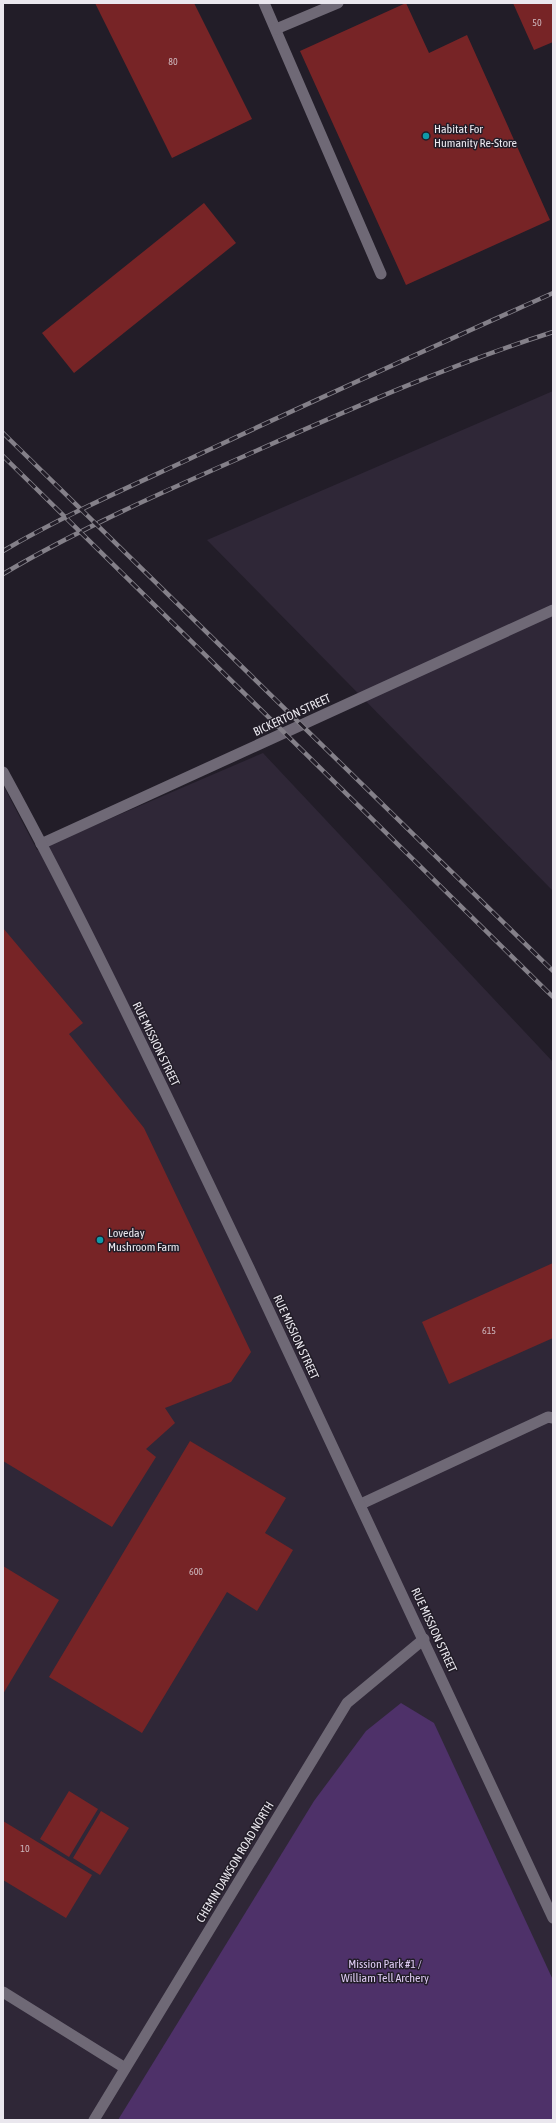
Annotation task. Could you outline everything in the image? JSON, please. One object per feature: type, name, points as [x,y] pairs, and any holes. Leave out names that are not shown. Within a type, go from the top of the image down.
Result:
[{"type":"street","points":[[264,3],[381,274]]},
{"type":"street","points":[[276,29],[338,3]]},
{"type":"street","name":"BICKERTON STREET","points":[[41,844],[553,610]]},
{"type":"street","name":"RUE MISSION STREET","points":[[3,772],[65,888],[183,1130],[361,1504],[553,1918]]},
{"type":"street","points":[[361,1504],[548,1417],[553,1418]]},
{"type":"street","name":"CHEMIN DAWSON ROAD NORTH","points":[[94,2120],[347,1703],[424,1639]]},
{"type":"street","points":[[3,1992],[125,2068]]},
{"type":"shaded area","points":[[553,391],[553,891],[207,540]]},
{"type":"shaded area","points":[[263,753],[553,1062],[553,2120],[3,2120],[3,785],[37,850]]},
{"type":"green space","name":"Mission Park #1 / William Tell Archery","points":[[401,1703],[434,1723],[553,1980],[553,2120],[118,2120],[314,1801],[366,1731]]},
{"type":"building","points":[[95,3],[194,3],[252,119],[172,158]]},
{"type":"building","name":"Habitat For Humanity Re-Store","points":[[406,3],[429,53],[467,35],[550,220],[406,285],[300,51]]},
{"type":"building","points":[[513,3],[553,3],[553,42],[534,50]]},
{"type":"building","points":[[204,203],[236,243],[74,373],[42,333]]},
{"type":"building","name":"Loveday Mushroom Farm","points":[[3,928],[83,1023],[69,1034],[144,1128],[251,1352],[231,1382],[165,1408],[175,1423],[146,1449],[156,1457],[112,1527],[3,1461]]},
{"type":"building","points":[[553,1263],[553,1338],[449,1384],[422,1322]]},
{"type":"building","points":[[190,1441],[286,1498],[265,1533],[293,1550],[257,1611],[227,1592],[142,1733],[49,1677]]},
{"type":"building","points":[[3,1566],[59,1600],[3,1694]]},
{"type":"building","points":[[69,1791],[98,1809],[69,1857],[40,1839]]},
{"type":"building","points":[[101,1811],[129,1828],[100,1875],[73,1858]]},
{"type":"building","points":[[3,1821],[92,1875],[66,1918],[3,1880]]},
{"type":"railway","points":[[3,551],[76,512],[125,489],[553,293]]},
{"type":"railway","points":[[3,574],[34,556],[129,508],[294,434],[441,372],[515,344],[553,332]]},
{"type":"railway","points":[[3,433],[553,971]]},
{"type":"railway","points":[[3,456],[553,997]]},
{"type":"place","name":"Habitat For Humanity Re-Store","points":[[426,136]]},
{"type":"place","name":"Loveday Mushroom Farm","points":[[100,1240]]}]
